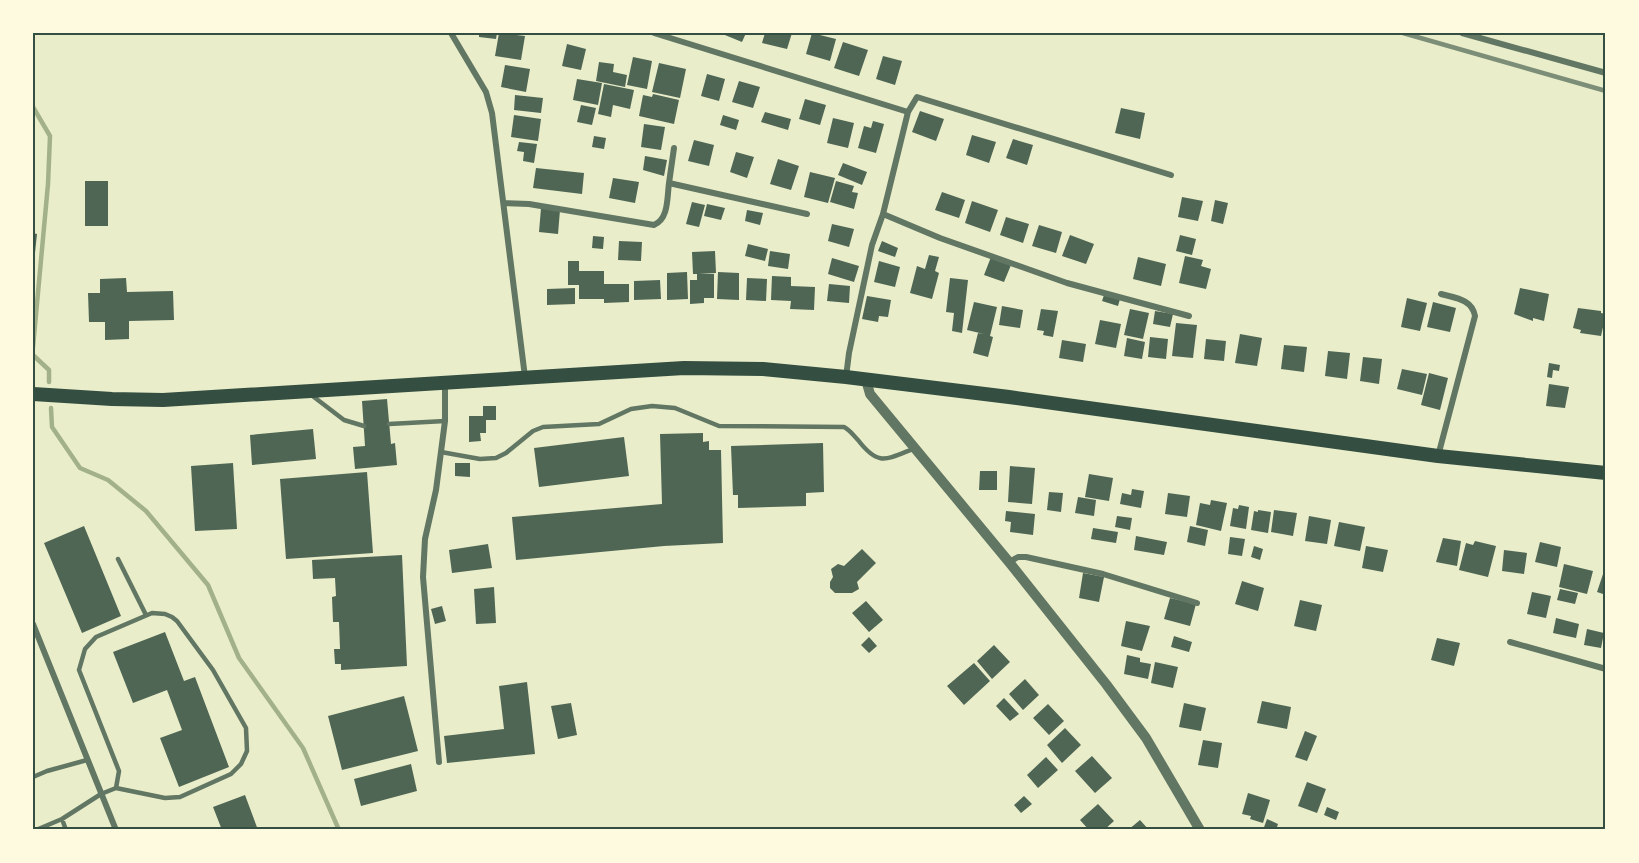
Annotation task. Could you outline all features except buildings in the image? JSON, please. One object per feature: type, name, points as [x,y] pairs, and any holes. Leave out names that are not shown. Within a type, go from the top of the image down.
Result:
[{"type":"main road","points":[[33,394],[163,400],[715,368],[772,370],[1008,397],[1438,456],[1606,473]]},
{"type":"street","points":[[451,33],[486,92],[492,113],[525,378]]},
{"type":"street","points":[[654,33],[908,112]]},
{"type":"street","points":[[1462,33],[1606,73]]},
{"type":"street","points":[[846,377],[872,245],[883,214],[908,112],[917,97],[1171,175]]},
{"type":"street","points":[[504,203],[529,204],[654,225],[664,217],[674,148]]},
{"type":"street","points":[[669,183],[807,214]]},
{"type":"street","points":[[883,214],[940,238],[1067,283],[1189,316]]},
{"type":"street","points":[[1438,456],[1475,316],[1469,303],[1441,294]]},
{"type":"street","points":[[866,380],[870,394],[1009,561],[1107,684],[1146,738],[1200,830]]},
{"type":"street","points":[[439,762],[423,578],[425,539],[436,490],[445,421],[445,382]]},
{"type":"street","points":[[1009,561],[1017,557],[1026,557],[1103,574],[1197,603]]},
{"type":"street","points":[[33,624],[116,830]]},
{"type":"street","points":[[1510,642],[1606,669]]},
{"type":"lane","points":[[307,392],[344,420],[364,426]]},
{"type":"lane","points":[[441,452],[480,459],[496,458],[538,429],[599,424],[631,409],[658,405],[675,408],[719,426],[841,426],[849,430],[872,456],[881,460],[890,459],[915,448]]},
{"type":"lane","points":[[389,424],[445,421]]},
{"type":"lane","points":[[118,559],[146,615]]},
{"type":"lane","points":[[36,830],[62,819],[101,794],[116,788],[165,798],[180,797],[231,774],[241,764],[247,751],[246,728],[213,670],[182,627],[172,617],[165,614],[146,615],[96,637],[85,649],[80,662],[79,670],[119,771],[116,788]]},
{"type":"lane","points":[[33,777],[87,760]]},
{"type":"lane","points":[[62,819],[66,830]]},
{"type":"waterway","points":[[33,107],[50,136],[48,184],[33,347]]},
{"type":"waterway","points":[[33,355],[49,370],[49,382]]},
{"type":"waterway","points":[[51,408],[52,427],[80,468],[108,480],[146,511],[208,585],[239,658],[303,748],[339,830]]},
{"type":"railway","points":[[1403,33],[1606,91]]}]
